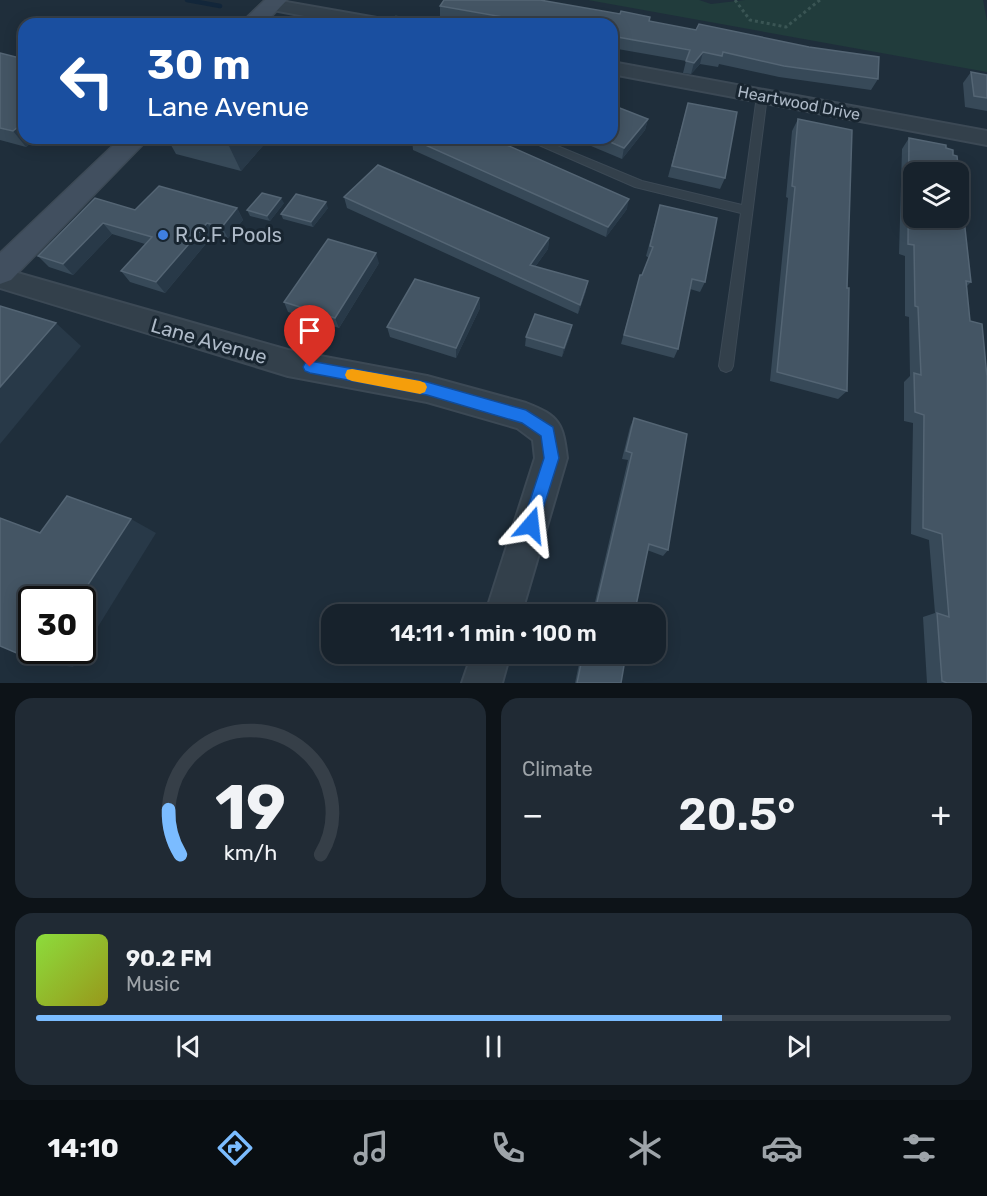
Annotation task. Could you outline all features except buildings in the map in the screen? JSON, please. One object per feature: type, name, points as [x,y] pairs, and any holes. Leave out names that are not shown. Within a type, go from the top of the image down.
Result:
[{"type":"main road","points":[[258,18],[275,2]]},
{"type":"main road","points":[[0,272],[130,144]]},
{"type":"street","points":[[275,2],[349,18]]},
{"type":"street","name":"Heartwood Drive","points":[[618,69],[987,138]]},
{"type":"street","name":"Lane Avenue","points":[[0,278],[288,363],[427,389],[526,417],[548,432],[551,458],[506,604]]},
{"type":"street","points":[[482,683],[488,664]]},
{"type":"lane","points":[[726,366],[762,96]]},
{"type":"lane","points":[[543,144],[645,186],[747,210]]},
{"type":"path","points":[[735,0],[750,20],[786,27],[820,0]]},
{"type":"green space","points":[[588,0],[699,0],[711,4],[745,0],[983,0],[987,21],[987,72]]},
{"type":"waterway","points":[[187,0],[220,6]]},
{"type":"slow traffic","points":[[352,375],[420,387]]},
{"type":"place","name":"R.C.F. Pools","points":[[163,235]]},
{"type":"route","points":[[310,367],[427,389],[526,417],[548,432],[551,458],[531,525]]}]
